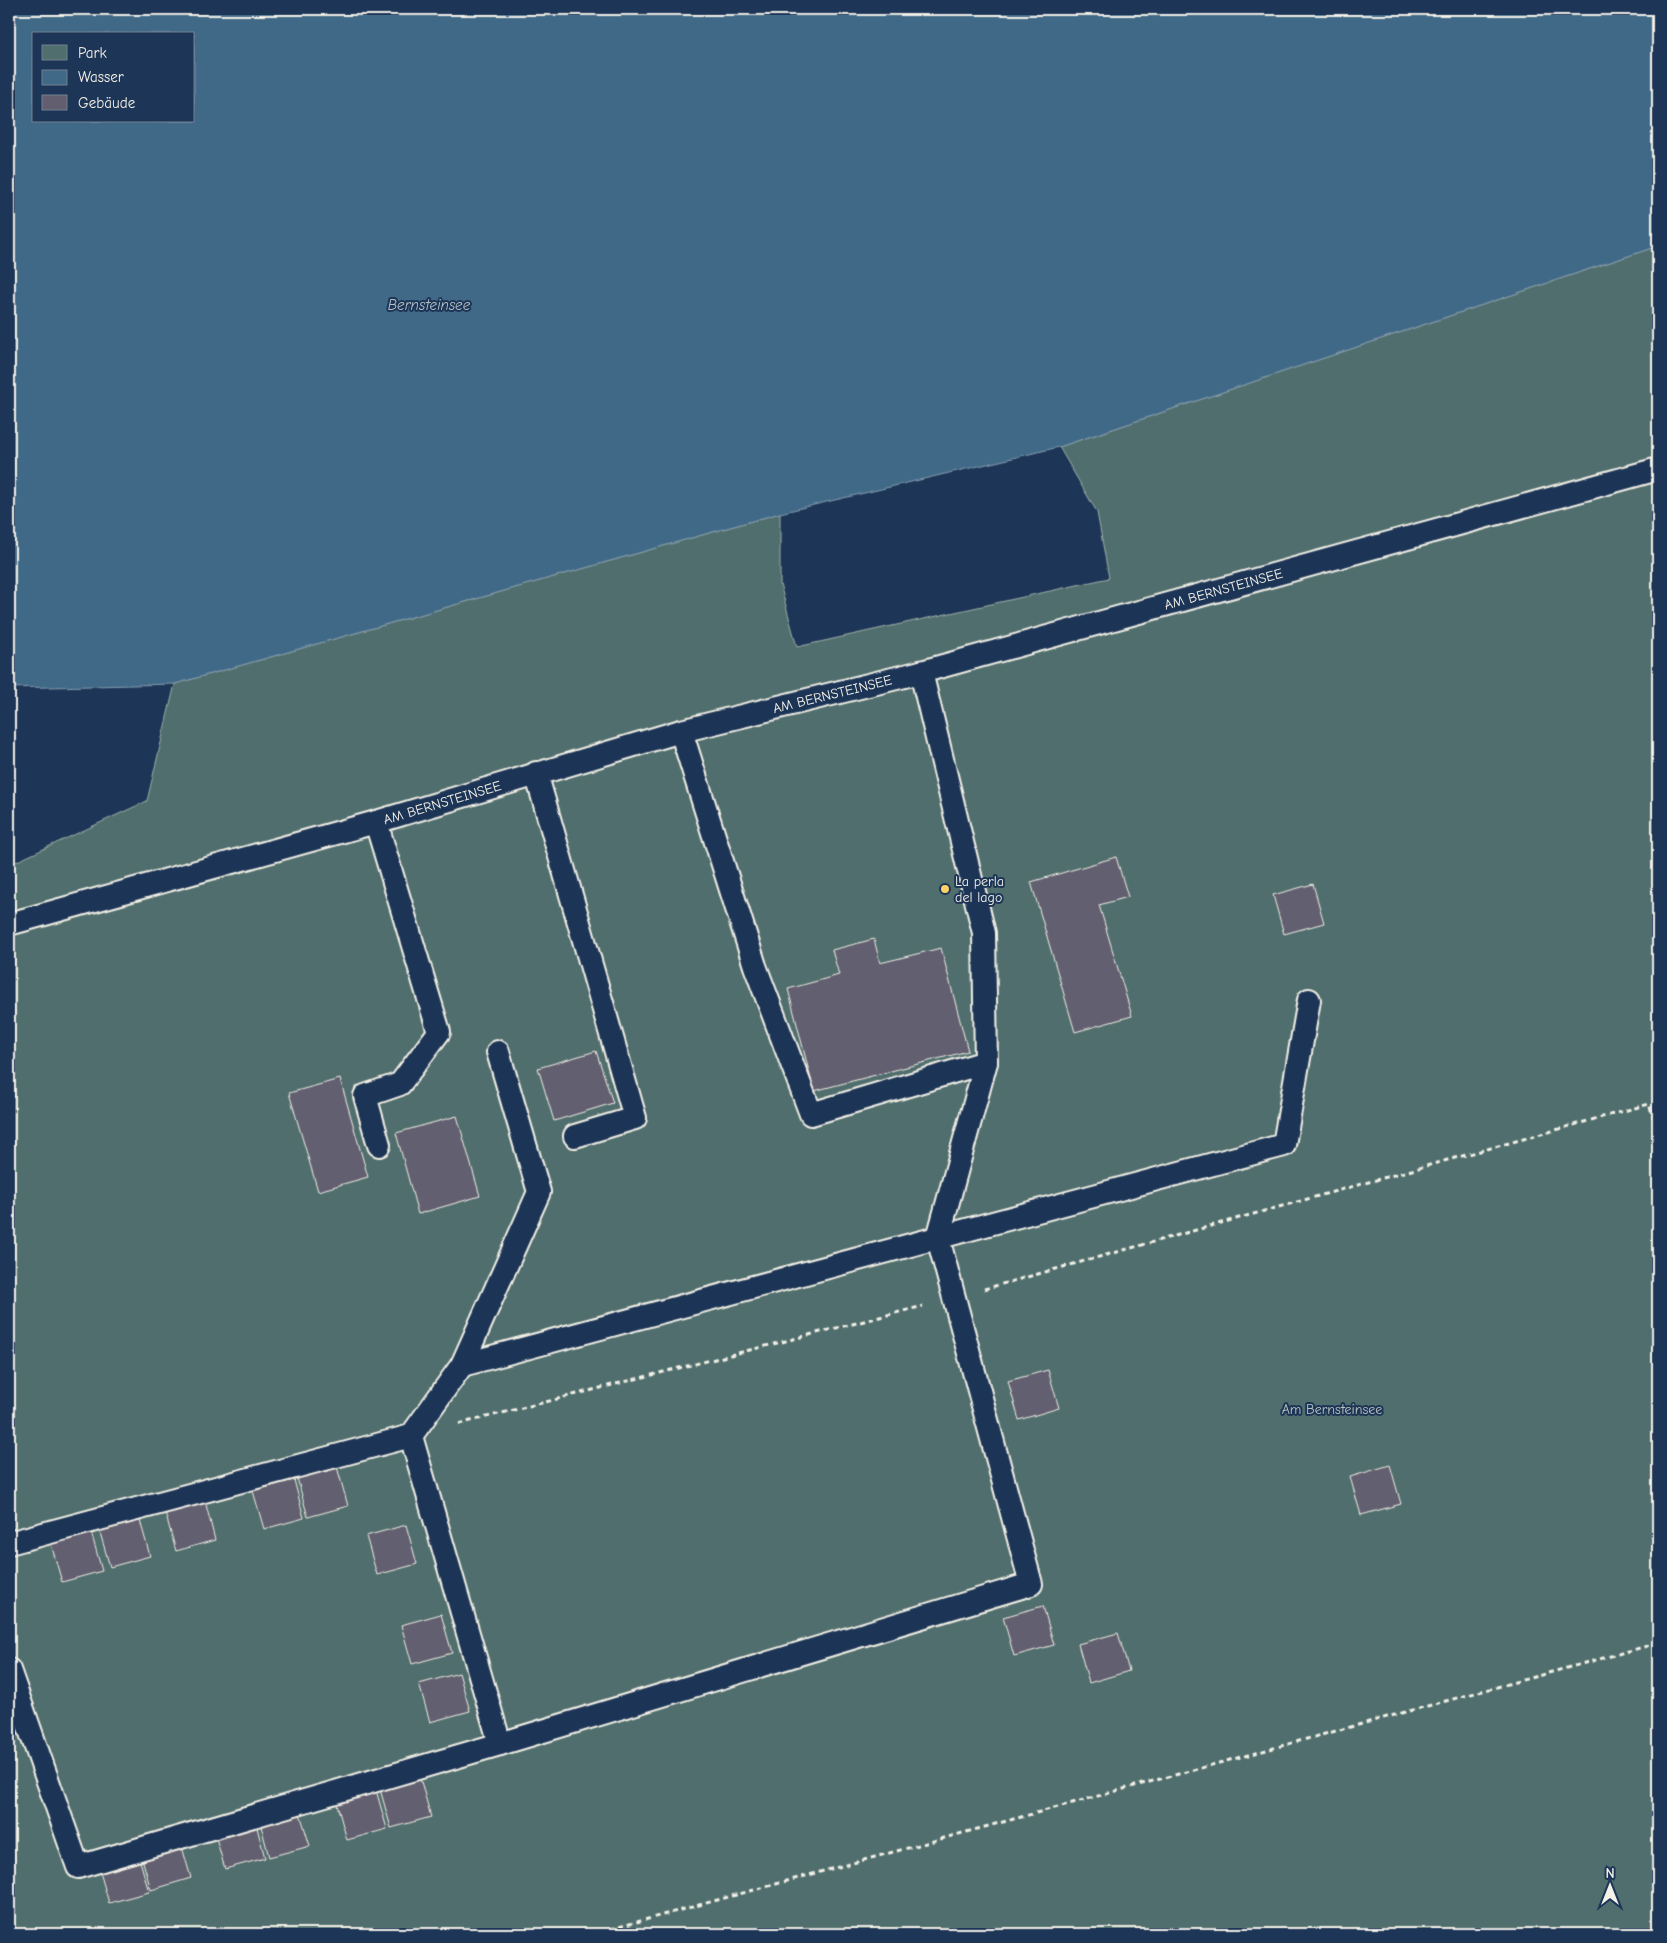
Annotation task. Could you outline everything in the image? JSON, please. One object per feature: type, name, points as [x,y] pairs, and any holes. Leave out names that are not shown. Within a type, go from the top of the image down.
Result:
[{"type":"lane","name":"AM BERNSTEINSEE","points":[[9,924],[376,822],[681,731],[921,672],[1658,469]]},
{"type":"lane","points":[[9,1670],[78,1867],[500,1744],[1031,1584],[938,1238],[986,1062],[984,934],[921,672]]},
{"type":"lane","points":[[681,731],[755,966],[811,1114],[986,1062]]},
{"type":"lane","points":[[536,774],[636,1118],[575,1136]]},
{"type":"lane","points":[[376,822],[439,1032],[400,1084],[365,1096],[380,1145]]},
{"type":"lane","points":[[462,1365],[1284,1146],[1309,1000]]},
{"type":"lane","points":[[9,1542],[412,1436],[462,1365],[539,1192],[498,1052]]},
{"type":"lane","points":[[412,1436],[500,1744]]},
{"type":"path","points":[[412,1436],[954,1298],[1649,1104],[1658,1132]]},
{"type":"path","points":[[593,1934],[1658,1643]]},
{"type":"green space","name":"Am Bernsteinsee","points":[[1658,246],[1658,1934],[9,1934],[9,865],[147,801],[175,684],[780,513],[780,584],[797,647],[1109,578],[1097,512],[1059,447]]},
{"type":"water","name":"Bernsteinsee","points":[[9,9],[1658,9],[1658,246],[1059,447],[780,513],[175,684],[9,688]]},
{"type":"building","points":[[1116,857],[1128,897],[1099,905],[1132,1016],[1075,1032],[1031,882]]},
{"type":"building","points":[[1313,884],[1324,923],[1284,934],[1273,895]]},
{"type":"building","points":[[874,939],[880,963],[941,948],[968,1051],[814,1091],[788,989],[839,975],[832,950]]},
{"type":"building","points":[[596,1051],[613,1103],[554,1121],[538,1068]]},
{"type":"building","points":[[340,1079],[368,1177],[318,1191],[289,1093]]},
{"type":"building","points":[[457,1116],[480,1196],[418,1214],[396,1133]]},
{"type":"building","points":[[1048,1370],[1059,1408],[1019,1420],[1008,1381]]},
{"type":"building","points":[[1390,1465],[1401,1504],[1361,1515],[1350,1477]]},
{"type":"building","points":[[337,1467],[348,1506],[308,1517],[297,1478]]},
{"type":"building","points":[[294,1480],[304,1518],[264,1529],[253,1491]]},
{"type":"building","points":[[205,1501],[215,1540],[176,1551],[165,1512]]},
{"type":"building","points":[[139,1517],[150,1556],[110,1567],[99,1529]]},
{"type":"building","points":[[406,1525],[417,1564],[377,1575],[366,1536]]},
{"type":"building","points":[[91,1532],[102,1571],[62,1582],[51,1544]]},
{"type":"building","points":[[1043,1606],[1054,1645],[1014,1656],[1003,1617]]},
{"type":"building","points":[[441,1614],[452,1653],[412,1664],[401,1625]]},
{"type":"building","points":[[1118,1633],[1129,1671],[1089,1683],[1078,1644]]},
{"type":"building","points":[[459,1673],[470,1711],[430,1722],[419,1684]]},
{"type":"building","points":[[420,1778],[431,1817],[391,1828],[380,1789]]},
{"type":"building","points":[[376,1790],[387,1829],[347,1840],[336,1801]]},
{"type":"building","points":[[298,1807],[310,1846],[269,1857],[259,1818]]},
{"type":"building","points":[[255,1820],[265,1858],[225,1869],[214,1831]]},
{"type":"building","points":[[180,1840],[191,1878],[151,1890],[140,1851]]},
{"type":"building","points":[[138,1854],[149,1892],[109,1903],[98,1865]]},
{"type":"place","name":"La perla del lago","points":[[945,889]]}]
